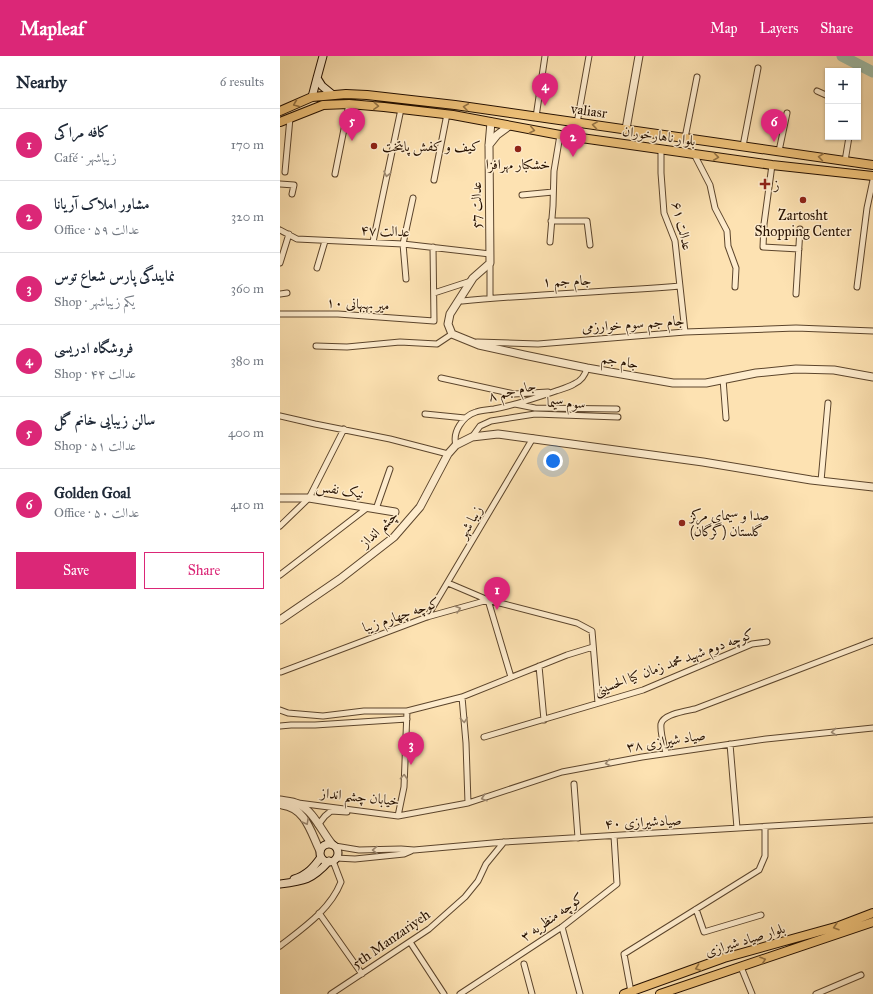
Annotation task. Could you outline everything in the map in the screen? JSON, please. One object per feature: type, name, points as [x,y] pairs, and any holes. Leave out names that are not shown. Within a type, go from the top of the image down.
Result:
[{"type":"main road","name":"valiasr","points":[[280,111],[312,97],[346,94],[367,95],[536,117],[873,165]]},
{"type":"main road","name":"بلوار ناهارخوران","points":[[280,122],[323,105],[349,104],[447,114],[560,135],[772,165],[873,176]]},
{"type":"main road","points":[[491,122],[492,111]]},
{"type":"main road","points":[[859,174],[861,163]]},
{"type":"main road","name":"بلوار صیاد شیرازی","points":[[628,993],[724,958],[839,926],[873,913]]},
{"type":"main road","name":"بلوار صیاد شیرازی","points":[[660,994],[873,922]]},
{"type":"street","points":[[312,97],[323,56]]},
{"type":"street","points":[[536,117],[545,56]]},
{"type":"street","points":[[577,123],[589,56]]},
{"type":"street","points":[[626,130],[639,56]]},
{"type":"street","points":[[742,146],[758,68]]},
{"type":"street","points":[[685,138],[697,77]]},
{"type":"street","points":[[317,78],[322,86],[333,95]]},
{"type":"street","points":[[817,91],[825,95]]},
{"type":"street","points":[[335,174],[349,104]]},
{"type":"street","points":[[373,242],[401,109]]},
{"type":"street","points":[[779,151],[787,113]]},
{"type":"street","points":[[434,180],[447,114]]},
{"type":"street","points":[[285,172],[290,118]]},
{"type":"street","name":"عدالت 57","points":[[490,263],[489,145],[491,122]]},
{"type":"street","points":[[489,145],[497,135],[509,126]]},
{"type":"street","points":[[550,242],[554,170],[560,135]]},
{"type":"street","points":[[845,161],[848,140]]},
{"type":"street","name":"عدالت ۶۱","points":[[661,149],[664,213],[675,241],[685,332]]},
{"type":"street","points":[[694,154],[710,185],[715,208],[727,231],[728,246],[736,268],[735,287]]},
{"type":"street","points":[[772,165],[764,224],[763,247],[799,249]]},
{"type":"street","points":[[857,287],[867,208],[873,180]]},
{"type":"street","points":[[280,184],[294,185],[292,194]]},
{"type":"street","points":[[522,195],[553,192]]},
{"type":"street","points":[[406,279],[403,244],[413,198]]},
{"type":"street","points":[[551,221],[587,221],[590,245]]},
{"type":"street","points":[[796,294],[800,229]]},
{"type":"street","name":"عدالت ۴۷","points":[[280,230],[297,239],[403,244],[490,254]]},
{"type":"street","points":[[280,264],[289,234]]},
{"type":"street","points":[[317,268],[325,241]]},
{"type":"street","points":[[433,247],[434,293],[471,281]]},
{"type":"street","points":[[316,346],[347,347],[400,342],[437,344],[452,334],[448,324],[450,314],[471,281],[490,263]]},
{"type":"street","points":[[490,263],[490,298]]},
{"type":"street","name":"۱ جام جم","points":[[462,301],[680,286]]},
{"type":"street","points":[[280,294],[287,293]]},
{"type":"street","name":"۱۰ میر بهبهانی","points":[[280,314],[338,314],[434,321],[434,293]]},
{"type":"street","name":"جام جم سوم خوارزمی","points":[[472,342],[538,344],[685,332],[796,328],[873,331]]},
{"type":"street","name":"جام جم","points":[[452,334],[479,345],[587,368],[673,383],[706,383],[756,373],[796,369],[834,370],[873,377]]},
{"type":"street","name":"۸ جام جم","points":[[465,418],[476,412],[514,404],[574,384],[585,376],[587,368]]},
{"type":"street","points":[[441,378],[514,394],[555,391]]},
{"type":"street","points":[[723,380],[726,418]]},
{"type":"street","points":[[821,481],[828,403]]},
{"type":"street","points":[[514,404],[535,408],[617,409]]},
{"type":"street","points":[[425,414],[465,418],[454,439],[456,445]]},
{"type":"street","name":"سوم سیما","points":[[472,437],[480,426],[491,421],[535,414],[618,417]]},
{"type":"street","points":[[280,416],[390,439],[448,454]]},
{"type":"street","points":[[280,526],[309,498],[344,429]]},
{"type":"street","points":[[472,437],[498,434],[533,438],[703,462],[821,481],[873,487]]},
{"type":"street","name":"چشم انداز","points":[[280,620],[340,579],[394,537],[420,507],[448,454],[456,445],[472,437]]},
{"type":"street","name":"زیبا شهر","points":[[427,617],[533,438]]},
{"type":"street","points":[[376,509],[390,469]]},
{"type":"street","name":"نیک نفس","points":[[280,498],[309,498],[395,512]]},
{"type":"street","points":[[280,575],[367,508]]},
{"type":"street","name":"کوچه چهارم زیبا","points":[[448,583],[488,600]]},
{"type":"street","points":[[488,600],[577,622],[592,631],[598,703]]},
{"type":"street","points":[[488,600],[511,677]]},
{"type":"street","name":"کوچه چهارم زیبا","points":[[280,672],[427,617],[488,600]]},
{"type":"street","points":[[666,753],[661,725],[663,720],[670,715],[695,709],[873,641]]},
{"type":"street","name":"کوچه دوم شهید محمد زمان کیا الحسینی","points":[[484,737],[643,690],[752,644],[767,642]]},
{"type":"street","points":[[280,710],[288,713],[323,716],[364,711],[407,711],[462,698],[538,666],[593,647]]},
{"type":"street","points":[[538,666],[544,720]]},
{"type":"street","points":[[462,698],[466,743],[468,803]]},
{"type":"street","points":[[398,816],[404,787],[407,711]]},
{"type":"street","points":[[280,726],[407,719]]},
{"type":"street","name":"صیاد شیرازی ۳۸","points":[[468,803],[562,772],[666,753],[766,739],[873,728]]},
{"type":"street","points":[[730,744],[737,828]]},
{"type":"street","points":[[574,784],[578,838]]},
{"type":"street","points":[[280,800],[297,803],[306,809],[338,851],[332,860],[310,879],[300,882],[280,884]]},
{"type":"street","name":"خیابان چشم انداز","points":[[297,803],[398,816],[468,803]]},
{"type":"street","points":[[280,805],[289,806],[299,812],[305,819],[324,860],[332,860]]},
{"type":"street","points":[[318,825],[331,811],[353,813],[362,811]]},
{"type":"street","name":"۴۰ صیادشیرازی","points":[[333,845],[359,850],[414,850],[504,842],[873,820]]},
{"type":"street","points":[[628,993],[624,954],[759,870],[765,856],[765,827]]},
{"type":"street","name":"کوچه منظریه ۳","points":[[460,994],[562,927],[617,884],[614,836]]},
{"type":"street","name":"5th Manzariyeh","points":[[331,994],[429,929],[465,897],[478,881],[486,864],[504,842]]},
{"type":"street","points":[[280,884],[301,877],[313,868],[321,854],[323,846],[326,844],[333,845]]},
{"type":"street","name":"۴۰ صیادشیرازی","points":[[332,860],[404,854],[414,850]]},
{"type":"street","points":[[280,946],[305,927],[337,891],[341,882],[332,860]]},
{"type":"street","points":[[696,909],[704,932],[761,915]]},
{"type":"street","points":[[319,912],[362,974]]},
{"type":"street","points":[[562,927],[580,994]]},
{"type":"street","points":[[410,942],[444,994]]},
{"type":"street","points":[[524,964],[532,994]]},
{"type":"street","points":[[741,967],[752,994]]},
{"type":"street","points":[[816,994],[861,975]]},
{"type":"waterway","points":[[842,56],[873,72]]},
{"type":"place","name":"فروشگاه ادریسی","points":[[545,106]]},
{"type":"place","name":"سالن زیبایی خانم گل","points":[[352,141]]},
{"type":"place","name":"Golden Goal","points":[[774,142]]},
{"type":"place","name":"کیف و کفش پایتخت","points":[[374,146]]},
{"type":"place","name":"خشكبار مهرافزا","points":[[518,149]]},
{"type":"place","name":"مشاور املاک آریانا","points":[[573,157]]},
{"type":"place","name":"ز","points":[[765,184]]},
{"type":"place","name":"Zartosht Shopping Center","points":[[803,200]]},
{"type":"place","name":"صدا و سیمای مرکز گلستان (گرگان)","points":[[682,523]]},
{"type":"place","name":"کافه مراکی","points":[[497,610]]},
{"type":"place","name":"نمایندگی پارس شعاع توس","points":[[411,765]]}]
